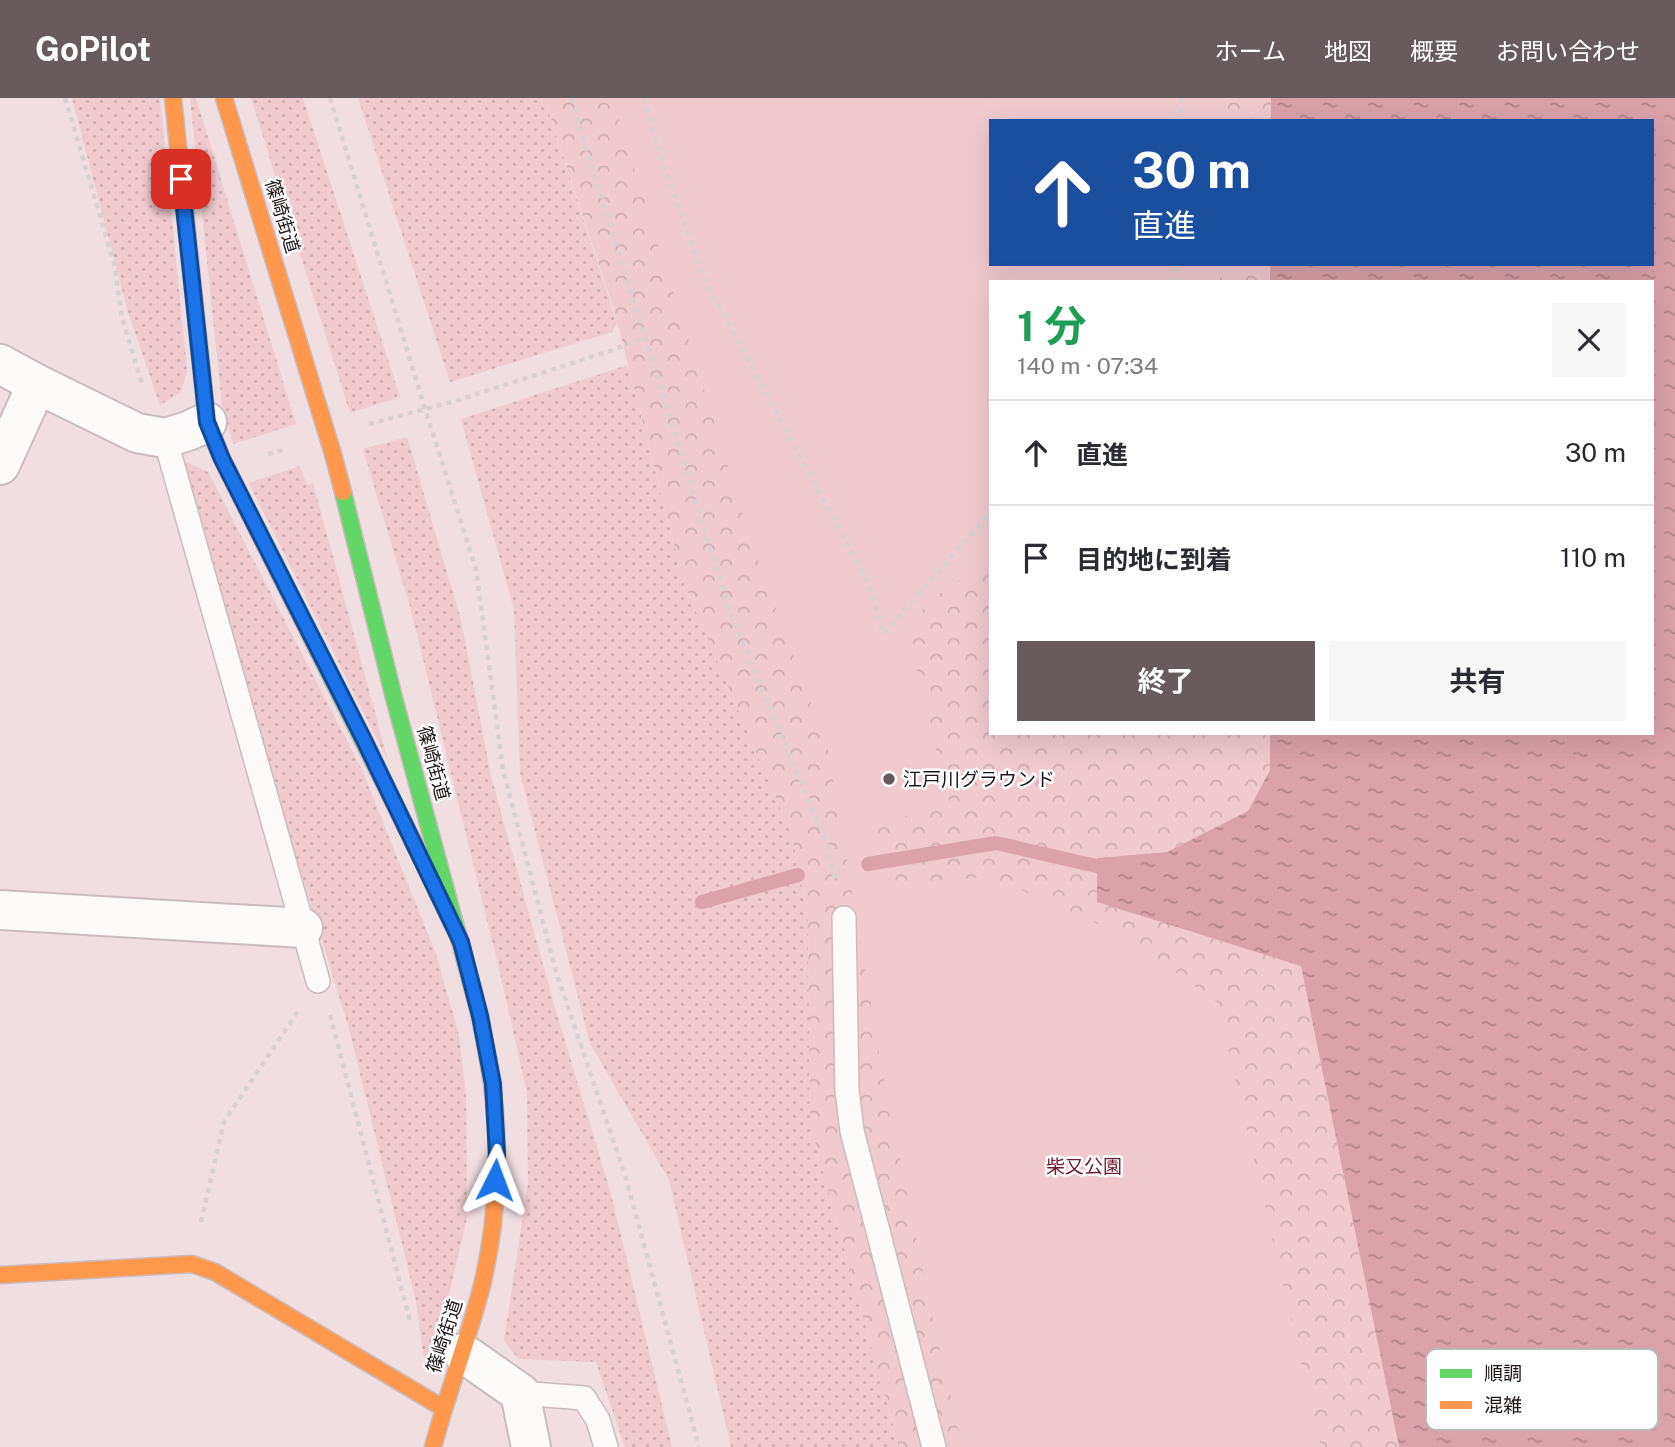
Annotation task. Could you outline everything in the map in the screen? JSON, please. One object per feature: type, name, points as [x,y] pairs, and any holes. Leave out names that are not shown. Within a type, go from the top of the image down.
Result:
[{"type":"main road","points":[[173,98],[207,422],[222,459],[364,740],[461,942]]},
{"type":"main road","name":"篠崎街道","points":[[224,98],[333,454],[394,698],[480,1016],[493,1084],[497,1154],[491,1234],[481,1290],[433,1447]]},
{"type":"main road","points":[[0,1275],[192,1264],[215,1272],[443,1408]]},
{"type":"street","points":[[0,364],[138,433],[165,438],[207,422]]},
{"type":"street","points":[[0,465],[37,384]]},
{"type":"street","points":[[0,909],[303,928]]},
{"type":"street","points":[[463,1353],[520,1394],[531,1447]]},
{"type":"lane","points":[[165,438],[318,981]]},
{"type":"lane","points":[[844,918],[847,1090],[852,1131],[934,1447]]},
{"type":"lane","points":[[520,1394],[584,1398],[598,1420],[606,1447]]},
{"type":"path","points":[[65,98],[114,263],[122,317],[146,396]]},
{"type":"path","points":[[330,98],[476,569],[503,770],[557,975],[625,1175],[699,1447]]},
{"type":"path","points":[[571,98],[731,615],[826,841],[844,918]]},
{"type":"path","points":[[644,98],[662,162],[705,281],[867,582],[883,634],[989,514]]},
{"type":"path","points":[[1181,98],[1181,119]]},
{"type":"path","points":[[363,425],[425,409],[613,350],[646,337]]},
{"type":"path","points":[[192,1264],[224,1122],[318,981]]},
{"type":"path","points":[[318,981],[328,1006],[410,1321]]},
{"type":"green space","points":[[72,98],[160,98],[187,371],[181,392],[160,405],[128,312]]},
{"type":"green space","points":[[190,98],[196,98],[296,424],[233,444],[222,405]]},
{"type":"green space","points":[[251,98],[303,98],[400,397],[350,413]]},
{"type":"green space","points":[[358,98],[544,98],[617,323],[612,332],[450,382]]},
{"type":"green space","name":"江戸川グラウンド","points":[[544,98],[1271,98],[1271,119],[989,119],[989,266],[1270,266],[1270,280],[989,280],[989,735],[1270,735],[1270,770],[1248,811],[1167,852],[1097,858],[1097,902],[1301,966],[1399,1447],[899,1447],[810,1124],[808,916],[792,836],[684,583],[615,313]]},
{"type":"green space","name":"江戸川グラウンド","points":[[612,98],[1220,98],[1220,119],[989,119],[989,266],[1220,266],[1220,280],[989,280],[989,561],[934,597],[919,614],[911,646],[950,805],[864,826],[887,885],[988,877],[1044,899],[1128,938],[1217,1002],[1321,1447],[962,1447],[928,1297],[879,1052],[829,753],[755,551]]},
{"type":"green space","points":[[628,365],[684,583],[792,836],[808,916],[810,1124],[899,1447],[731,1447],[669,1180],[590,1043],[520,773],[514,610],[461,419]]},
{"type":"green space","points":[[407,437],[461,620],[491,776],[555,1008],[611,1194],[672,1447],[625,1447],[596,1362],[518,1359],[504,1340],[528,1184],[527,1093],[411,610],[363,449]]},
{"type":"green space","points":[[183,460],[208,472],[362,770],[436,954],[459,1035],[466,1096],[467,1218],[441,1328],[428,1365],[423,1354],[416,1301],[348,1025],[285,821]]},
{"type":"green space","points":[[300,466],[307,485],[313,483],[388,761],[249,483]]},
{"type":"water","points":[[1271,98],[1675,98],[1675,1447],[1399,1447],[1301,966],[1097,902],[1097,858],[1167,852],[1248,811],[1270,770],[1270,735],[1654,735],[1654,280],[1270,280],[1270,266],[1654,266],[1654,119],[1271,119]]},
{"type":"waterway","points":[[868,864],[996,843],[1114,870]]},
{"type":"waterway","points":[[702,902],[798,875]]},
{"type":"traffic: fast","points":[[343,492],[394,698],[480,1016],[488,1059]]},
{"type":"traffic: fast","points":[[318,651],[419,853]]},
{"type":"traffic: slow","points":[[173,98],[207,422],[222,459],[318,651]]},
{"type":"traffic: slow","points":[[224,98],[343,492]]},
{"type":"traffic: slow","points":[[433,1447],[480,1293],[491,1236],[497,1146],[488,1059]]},
{"type":"traffic: slow","points":[[0,1275],[192,1264],[215,1272],[443,1408]]},
{"type":"place","name":"江戸川グラウンド","points":[[889,779]]},
{"type":"route","points":[[181,179],[207,422],[222,459],[364,740],[461,942],[480,1016],[493,1084],[497,1154],[495,1180]]},
{"type":"park label","name":"柴又公園","points":[[1084,1166]]}]
